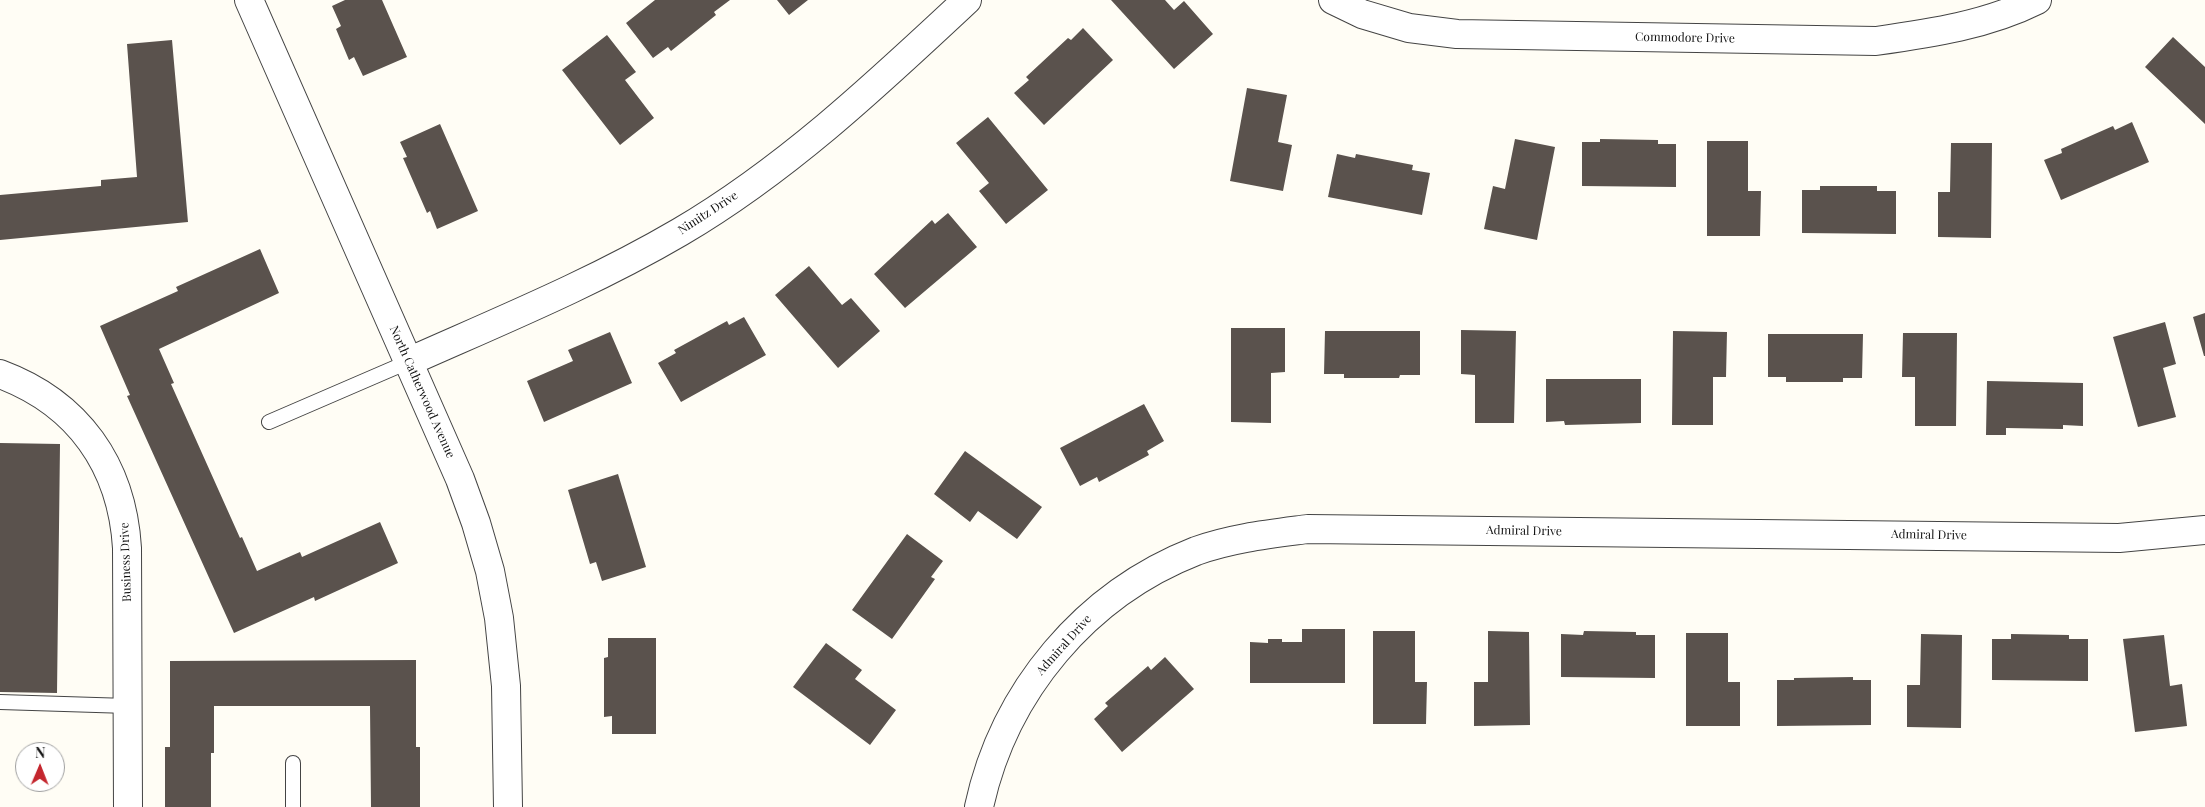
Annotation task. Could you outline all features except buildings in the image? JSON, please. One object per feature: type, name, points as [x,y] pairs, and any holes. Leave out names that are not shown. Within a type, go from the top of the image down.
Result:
[{"type":"street","name":"North Catherwood Avenue","points":[[249,0],[471,508],[490,571],[499,618],[506,686],[508,807]]},
{"type":"street","name":"Nimitz Drive","points":[[408,362],[609,272],[680,232],[734,197],[787,159],[838,118],[967,0]]},
{"type":"street","name":"Commodore Drive","points":[[1333,0],[1362,14],[1409,28],[1457,34],[1876,41],[1939,32],[1970,25],[2001,16],[2037,0]]},
{"type":"street","name":"Business Drive","points":[[0,374],[17,380],[45,397],[70,416],[100,453],[115,482],[126,530],[128,807]]},
{"type":"street","name":"Admiral Drive","points":[[979,807],[987,773],[1014,710],[1030,682],[1072,632],[1123,588],[1166,564],[1243,537],[1308,529],[2119,538],[2205,530]]},
{"type":"lane","points":[[269,422],[408,362]]},
{"type":"lane","points":[[0,702],[128,706]]},
{"type":"lane","points":[[293,763],[293,807]]}]
